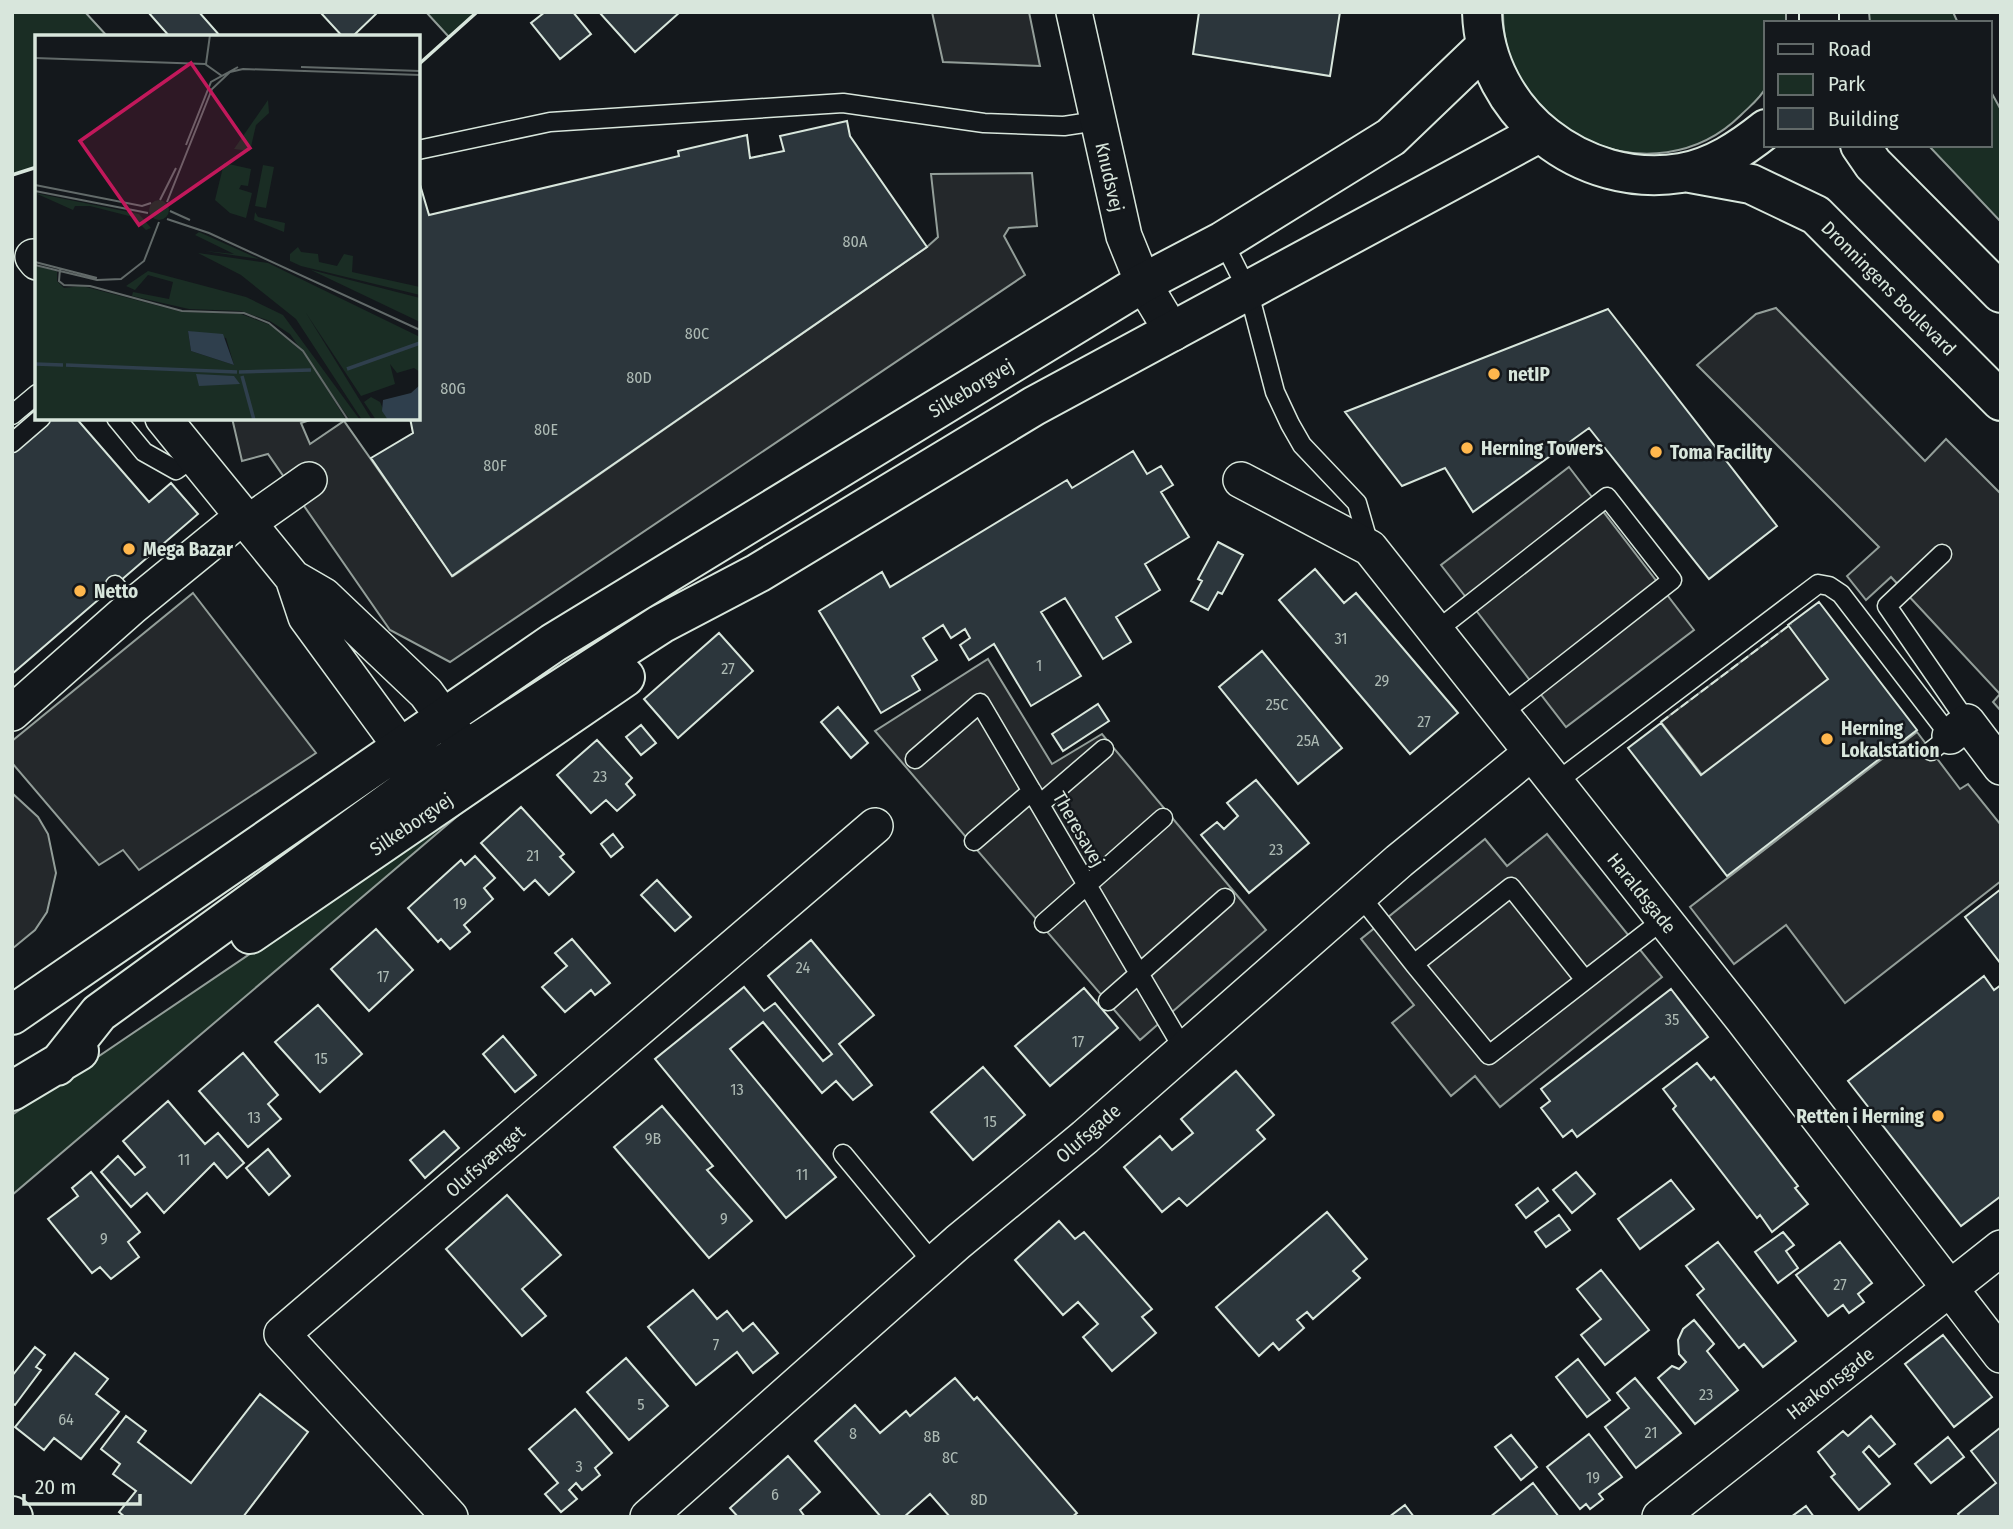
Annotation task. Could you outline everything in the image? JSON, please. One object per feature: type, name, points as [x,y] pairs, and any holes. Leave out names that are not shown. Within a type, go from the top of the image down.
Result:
[{"type":"main road","points":[[1484,29],[1498,78],[1510,98],[1539,133],[1572,155],[1607,169],[1659,175],[1685,172],[1734,154],[1764,131]]},
{"type":"main road","name":"Silkeborgvej","points":[[12,1015],[553,643],[1143,283],[1223,241],[1391,137],[1484,29]]},
{"type":"main road","name":"Silkeborgvej","points":[[57,1066],[99,1013],[424,777],[661,624],[758,573],[1034,406],[1248,293],[1429,190],[1539,133]]},
{"type":"main road","points":[[1861,147],[1873,164],[2001,293]]},
{"type":"main road","name":"Dronningens Boulevard","points":[[1685,172],[1751,184],[1816,215],[2001,401]]},
{"type":"main road","name":"Silkeborgvej","points":[[12,1091],[57,1066],[670,646],[758,573]]},
{"type":"street","name":"Knudsvej","points":[[1074,12],[1124,236],[1143,283],[1173,333]]},
{"type":"street","name":"Silkeborgvej","points":[[165,420],[293,578],[324,596],[426,692],[467,750]]},
{"type":"street","points":[[12,713],[124,595],[309,480]]},
{"type":"street","name":"Haraldsgade","points":[[1241,480],[1370,548],[1664,919],[2001,1355]]},
{"type":"street","name":"Silkeborgvej","points":[[293,578],[306,617],[424,777]]},
{"type":"street","points":[[1949,736],[2001,767]]},
{"type":"street","name":"Olufsgade","points":[[648,1517],[934,1264],[1399,861],[1531,753]]},
{"type":"street","name":"Olufsvænget","points":[[450,1517],[282,1334],[875,826]]},
{"type":"street","name":"Haakonsgade","points":[[1660,1517],[2001,1248]]},
{"type":"lane","points":[[420,150],[550,121],[843,103],[984,123],[1064,126],[1097,121]]},
{"type":"lane","points":[[1223,241],[1248,293],[1275,391],[1290,425],[1302,445],[1357,503],[1370,548]]},
{"type":"lane","points":[[12,415],[35,396]]},
{"type":"lane","points":[[12,443],[39,420]]},
{"type":"lane","points":[[118,420],[144,452],[176,470],[194,457]]},
{"type":"lane","points":[[1436,632],[1607,498],[1672,580],[1501,714]]},
{"type":"lane","points":[[1942,554],[1886,606],[1949,736]]},
{"type":"lane","points":[[1555,783],[1818,584],[1829,586],[1841,594],[1949,736]]},
{"type":"lane","name":"Theresavej","points":[[915,759],[980,703],[1184,1050]]},
{"type":"lane","points":[[974,841],[1104,749]]},
{"type":"lane","points":[[1044,923],[1163,818]]},
{"type":"lane","points":[[1414,964],[1511,887],[1585,980]]},
{"type":"lane","points":[[1360,897],[1489,1055],[1664,919]]},
{"type":"lane","points":[[1108,1001],[1225,898]]},
{"type":"lane","points":[[843,1154],[934,1264]]},
{"type":"green space","points":[[12,12],[85,12],[106,35],[35,35],[35,168],[12,175]]},
{"type":"green space","points":[[426,12],[477,12],[449,37]]},
{"type":"green space","points":[[1503,12],[1786,12],[1786,21],[1764,21],[1764,90],[1758,98],[1741,115],[1706,140],[1667,152],[1627,152],[1589,141],[1555,120],[1528,91],[1509,55]]},
{"type":"green space","points":[[1869,12],[1953,12],[1957,21],[1870,21]]},
{"type":"green space","points":[[1992,94],[2001,110],[2001,222],[1930,147],[1992,147]]},
{"type":"green space","points":[[474,802],[12,1195],[12,1115]]},
{"type":"shaded area","points":[[932,12],[1029,12],[1040,66],[943,62]]},
{"type":"shaded area","points":[[1032,173],[1037,226],[1009,228],[1004,236],[1025,275],[450,662],[390,630],[268,454],[242,461],[232,420],[310,420],[301,423],[310,444],[344,421],[453,576],[927,247],[938,237],[931,174]]},
{"type":"shaded area","points":[[1776,308],[1925,461],[1946,439],[2001,494],[2001,711],[1993,702],[2000,694],[1891,577],[1866,600],[1847,576],[1879,547],[1697,365],[1756,314]]},
{"type":"shaded area","points":[[1569,467],[1694,630],[1566,727],[1441,565]]},
{"type":"shaded area","points":[[193,593],[316,753],[139,870],[123,850],[99,865],[12,763],[12,741]]},
{"type":"shaded area","points":[[1791,624],[1832,679],[1703,776],[1661,722]]},
{"type":"shaded area","points":[[988,659],[1052,764],[1102,734],[1266,930],[1140,1040],[875,731]]},
{"type":"shaded area","points":[[1917,732],[1960,789],[1968,784],[2001,825],[2001,881],[1845,1003],[1786,925],[1734,964],[1690,907]]},
{"type":"shaded area","points":[[12,793],[38,817],[48,834],[56,873],[47,912],[35,930],[12,949]]},
{"type":"shaded area","points":[[1547,834],[1662,977],[1500,1107],[1475,1076],[1451,1096],[1392,1023],[1414,1005],[1361,939],[1485,839],[1507,866]]},
{"type":"building","points":[[148,12],[199,12],[219,35],[168,35]]},
{"type":"building","points":[[320,12],[378,12],[354,35],[341,35]]},
{"type":"building","points":[[545,12],[573,12],[591,34],[560,59],[531,23]]},
{"type":"building","points":[[599,12],[680,12],[635,52]]},
{"type":"building","points":[[1199,12],[1340,12],[1330,76],[1193,54]]},
{"type":"building","points":[[847,121],[850,136],[927,247],[452,576],[371,458],[413,433],[410,420],[420,420],[420,185],[429,215],[679,156],[678,151],[747,135],[750,158],[784,151],[780,136]]},
{"type":"building","name":"Herning Towers","points":[[1608,309],[1777,526],[1709,579],[1589,428],[1473,512],[1445,468],[1402,486],[1345,412]]},
{"type":"building","points":[[50,420],[78,420],[149,502],[171,483],[198,514],[12,674],[12,453]]},
{"type":"building","points":[[1133,451],[1147,474],[1161,466],[1173,485],[1161,492],[1189,537],[1145,564],[1160,590],[1116,617],[1131,642],[1103,659],[1065,598],[1041,612],[1081,676],[1031,706],[994,644],[969,660],[960,645],[970,638],[965,629],[951,638],[943,625],[923,638],[937,660],[912,676],[920,690],[881,713],[819,611],[882,572],[890,587],[1067,480],[1072,488]]},
{"type":"building","points":[[1218,542],[1243,555],[1222,594],[1218,592],[1208,610],[1191,601],[1202,581],[1198,579]]},
{"type":"building","points":[[1315,569],[1344,603],[1356,593],[1458,713],[1410,754],[1279,600]]},
{"type":"building","name":"Herning Lokalstation","points":[[1819,602],[1917,730],[1727,876],[1628,748],[1661,723],[1701,775],[1828,679],[1788,625]]},
{"type":"building","points":[[719,633],[753,671],[678,738],[644,699]]},
{"type":"building","points":[[1262,651],[1342,748],[1298,784],[1219,687]]},
{"type":"building","points":[[1098,704],[1109,721],[1063,751],[1052,734]]},
{"type":"building","points":[[838,707],[868,743],[851,758],[821,722]]},
{"type":"building","points":[[641,725],[656,743],[641,755],[626,737]]},
{"type":"building","points":[[597,740],[632,778],[626,784],[635,795],[617,811],[606,800],[591,813],[557,775]]},
{"type":"building","points":[[1256,780],[1309,843],[1249,893],[1201,835],[1217,822],[1224,829],[1238,816],[1227,803]]},
{"type":"building","points":[[521,807],[564,854],[560,857],[574,872],[549,895],[535,880],[524,890],[481,843]]},
{"type":"building","points":[[613,834],[623,847],[611,857],[601,844]]},
{"type":"building","points":[[475,856],[495,878],[484,888],[493,899],[464,925],[470,932],[450,949],[441,939],[438,942],[408,908],[461,860],[465,865]]},
{"type":"building","points":[[657,880],[691,917],[675,931],[641,895]]},
{"type":"building","points":[[2001,889],[2001,964],[1965,917]]},
{"type":"building","points":[[376,929],[413,970],[369,1011],[331,969]]},
{"type":"building","points":[[572,939],[610,983],[595,995],[591,990],[565,1012],[542,987],[567,966],[555,953]]},
{"type":"building","points":[[811,940],[874,1015],[839,1044],[872,1085],[853,1100],[836,1081],[822,1093],[763,1022],[730,1049],[836,1177],[786,1218],[655,1059],[744,987],[764,1011],[775,1003],[823,1061],[832,1054],[768,976]]},
{"type":"building","name":"Retten i Herning","points":[[1984,976],[1994,990],[2001,985],[2001,1196],[1961,1226],[1848,1081]]},
{"type":"building","points":[[1084,988],[1118,1028],[1050,1086],[1015,1046]]},
{"type":"building","points":[[1671,989],[1708,1037],[1577,1137],[1572,1130],[1563,1137],[1541,1108],[1550,1101],[1541,1089]]},
{"type":"building","points":[[318,1005],[362,1054],[320,1092],[275,1042]]},
{"type":"building","points":[[503,1036],[536,1075],[515,1092],[483,1054]]},
{"type":"building","points":[[243,1053],[278,1095],[268,1104],[281,1119],[248,1147],[199,1091]]},
{"type":"building","points":[[1697,1063],[1711,1080],[1714,1077],[1798,1186],[1795,1188],[1808,1204],[1772,1232],[1760,1215],[1757,1218],[1673,1109],[1676,1106],[1663,1089]]},
{"type":"building","points":[[983,1067],[1025,1115],[973,1160],[931,1112]]},
{"type":"building","points":[[1236,1071],[1274,1115],[1257,1130],[1265,1139],[1187,1206],[1179,1198],[1162,1212],[1124,1167],[1160,1136],[1172,1150],[1193,1133],[1181,1119]]},
{"type":"building","points":[[168,1101],[205,1144],[218,1133],[244,1163],[227,1178],[214,1163],[164,1213],[147,1193],[131,1207],[101,1172],[118,1156],[135,1175],[145,1167],[123,1141]]},
{"type":"building","points":[[662,1106],[713,1166],[707,1170],[752,1221],[709,1258],[614,1147]]},
{"type":"building","points":[[444,1131],[459,1148],[425,1178],[410,1160]]},
{"type":"building","points":[[268,1149],[290,1176],[269,1195],[246,1168]]},
{"type":"building","points":[[91,1172],[140,1232],[128,1242],[139,1257],[111,1279],[100,1267],[92,1273],[48,1219],[78,1196],[72,1188]]},
{"type":"building","points":[[1576,1172],[1595,1194],[1572,1213],[1553,1190]]},
{"type":"building","points":[[1671,1180],[1694,1209],[1640,1249],[1618,1219]]},
{"type":"building","points":[[1538,1188],[1548,1201],[1526,1218],[1516,1205]]},
{"type":"building","points":[[507,1195],[561,1255],[522,1289],[546,1316],[522,1336],[446,1249]]},
{"type":"building","points":[[1327,1212],[1367,1259],[1353,1271],[1360,1278],[1313,1319],[1307,1312],[1297,1320],[1304,1328],[1279,1350],[1273,1343],[1259,1356],[1216,1307]]},
{"type":"building","points":[[1559,1215],[1570,1230],[1546,1247],[1535,1232]]},
{"type":"building","points":[[1059,1221],[1075,1239],[1084,1232],[1152,1309],[1142,1317],[1156,1333],[1112,1371],[1083,1337],[1098,1324],[1078,1302],[1063,1315],[1015,1260]]},
{"type":"building","points":[[1783,1232],[1794,1245],[1786,1251],[1798,1268],[1778,1283],[1755,1252]]},
{"type":"building","points":[[1718,1242],[1796,1341],[1763,1367],[1744,1344],[1739,1348],[1697,1295],[1704,1289],[1686,1266]]},
{"type":"building","points":[[1840,1242],[1872,1283],[1858,1294],[1864,1302],[1849,1313],[1843,1305],[1828,1316],[1796,1275]]},
{"type":"building","points":[[1601,1270],[1649,1330],[1605,1365],[1581,1335],[1601,1319],[1577,1289]]},
{"type":"building","points":[[693,1290],[717,1319],[727,1311],[743,1331],[753,1323],[778,1353],[753,1373],[737,1352],[696,1385],[648,1327]]},
{"type":"building","points":[[1694,1320],[1714,1344],[1707,1351],[1738,1390],[1695,1424],[1658,1378],[1672,1366],[1679,1369],[1686,1362],[1679,1354],[1678,1340],[1683,1329]]},
{"type":"building","points":[[1943,1335],[1992,1397],[1954,1427],[1905,1364]]},
{"type":"building","points":[[35,1347],[45,1355],[36,1367],[41,1370],[15,1405],[12,1403],[12,1376]]},
{"type":"building","points":[[75,1353],[108,1379],[96,1394],[119,1412],[81,1459],[54,1438],[44,1450],[15,1427]]},
{"type":"building","points":[[626,1358],[668,1406],[629,1440],[587,1392]]},
{"type":"building","points":[[1578,1359],[1610,1400],[1587,1417],[1556,1377]]},
{"type":"building","points":[[955,1378],[974,1400],[977,1397],[1077,1513],[1072,1517],[950,1517],[930,1494],[904,1517],[881,1517],[815,1441],[855,1405],[880,1433],[906,1411],[910,1416]]},
{"type":"building","points":[[1635,1378],[1681,1433],[1636,1468],[1605,1427],[1629,1408],[1617,1393]]},
{"type":"building","points":[[260,1394],[308,1432],[243,1517],[125,1517],[119,1512],[136,1491],[113,1474],[120,1464],[101,1449],[126,1416],[146,1431],[138,1442],[191,1483]]},
{"type":"building","points":[[575,1409],[612,1453],[595,1468],[600,1475],[582,1490],[576,1483],[569,1490],[577,1499],[561,1512],[545,1494],[558,1483],[529,1449]]},
{"type":"building","points":[[1871,1416],[1895,1444],[1879,1457],[1869,1446],[1863,1452],[1890,1484],[1859,1510],[1831,1477],[1835,1474],[1818,1452],[1843,1431],[1848,1436]]},
{"type":"building","points":[[2001,1427],[2001,1517],[1960,1517],[1958,1514],[1996,1483],[1971,1451]]},
{"type":"building","points":[[1589,1434],[1622,1477],[1599,1494],[1603,1499],[1590,1509],[1586,1504],[1580,1509],[1547,1467]]},
{"type":"building","points":[[1511,1435],[1537,1467],[1521,1480],[1495,1447]]},
{"type":"building","points":[[1948,1437],[1964,1457],[1931,1483],[1915,1464]]},
{"type":"building","points":[[788,1456],[820,1492],[800,1510],[805,1517],[738,1517],[730,1508]]},
{"type":"building","points":[[1533,1483],[1559,1517],[1490,1517]]},
{"type":"building","points":[[1405,1505],[1414,1517],[1389,1517]]},
{"type":"building","points":[[1806,1506],[1814,1517],[1791,1517]]},
{"type":"fence","points":[[1661,722],[1791,624]]},
{"type":"wall","points":[[420,63],[477,12]]},
{"type":"wall","points":[[12,175],[35,168]]},
{"type":"place","name":"netIP","points":[[1494,374]]},
{"type":"place","name":"Herning Towers","points":[[1467,448]]},
{"type":"place","name":"Toma Facility","points":[[1656,452]]},
{"type":"place","name":"Mega Bazar","points":[[129,549]]},
{"type":"place","name":"Netto","points":[[80,591]]},
{"type":"place","name":"Herning Lokalstation","points":[[1827,739]]},
{"type":"place","name":"Retten i Herning","points":[[1938,1116]]}]
